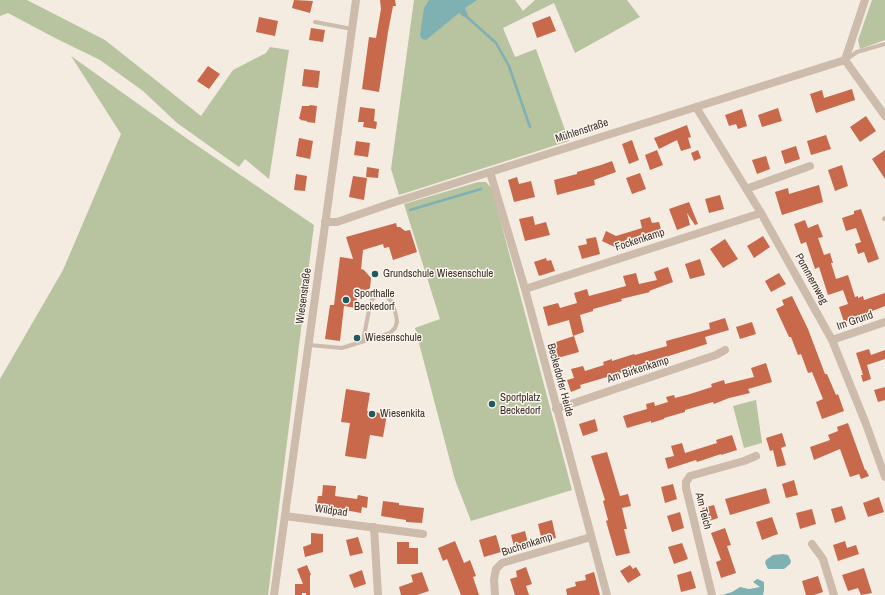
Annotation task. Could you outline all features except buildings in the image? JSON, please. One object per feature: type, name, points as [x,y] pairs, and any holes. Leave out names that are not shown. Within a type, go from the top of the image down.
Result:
[{"type":"street","name":"Wiesenstraße","points":[[274,595],[356,0]]},
{"type":"street","points":[[865,0],[845,60],[885,116]]},
{"type":"street","name":"Mühlenstraße","points":[[325,222],[337,222],[392,203],[845,60]]},
{"type":"street","name":"Pommernweg","points":[[696,107],[761,213],[832,340],[885,475]]},
{"type":"street","points":[[746,189],[810,166]]},
{"type":"street","name":"Beckedorfer Heide","points":[[490,172],[525,289],[607,595]]},
{"type":"street","name":"Fockenkamp","points":[[525,289],[761,213]]},
{"type":"street","name":"Im Grund","points":[[832,340],[885,322]]},
{"type":"street","name":"Am Birkenkamp","points":[[556,409],[716,355],[725,350]]},
{"type":"street","name":"Am Teich","points":[[712,595],[686,488],[686,482],[690,476],[744,461],[756,456]]},
{"type":"street","name":"Wildpad","points":[[285,516],[423,534]]},
{"type":"street","points":[[374,527],[378,595]]},
{"type":"street","name":"Buchenkamp","points":[[495,595],[494,580],[496,570],[502,563],[591,537]]},
{"type":"street","points":[[812,544],[823,559],[834,595]]},
{"type":"lane","points":[[315,22],[352,29]]},
{"type":"lane","points":[[845,60],[857,52],[885,44]]},
{"type":"lane","points":[[309,345],[342,348],[390,333],[395,328],[397,322],[392,302],[386,296],[377,296],[372,299],[363,341]]},
{"type":"green space","points":[[0,0],[27,0],[105,40],[201,116],[233,70],[266,53],[270,47],[289,50],[269,179],[245,159],[239,167],[177,123],[143,91],[100,60],[8,13],[0,16]]},
{"type":"green space","points":[[414,0],[515,0],[523,11],[535,0],[627,0],[640,17],[575,53],[554,3],[503,28],[515,57],[536,49],[569,141],[399,195],[391,169]]},
{"type":"green space","points":[[872,0],[885,0],[885,40],[860,49],[858,40]]},
{"type":"green space","points":[[71,56],[186,138],[314,225],[268,595],[0,595],[0,379],[63,270],[121,134]]},
{"type":"green space","name":"Sportplatz Beckedorf","points":[[478,182],[486,182],[492,189],[572,490],[471,521],[455,480],[415,328],[440,319],[404,204]]},
{"type":"green space","points":[[756,400],[762,443],[744,448],[733,406]]},
{"type":"water","points":[[429,0],[477,0],[465,8],[468,15],[464,17],[459,13],[426,40],[422,39],[420,35],[424,8]]},
{"type":"water","points":[[773,555],[788,555],[791,561],[790,564],[784,569],[768,569],[765,563],[766,560]]},
{"type":"water","points":[[757,579],[764,582],[763,595],[722,595],[732,592],[740,587],[749,589],[760,587],[753,582]]},
{"type":"waterway","points":[[466,16],[496,43],[509,66],[530,127]]},
{"type":"waterway","points":[[410,210],[481,189]]},
{"type":"place","name":"Grundschule Wiesenschule","points":[[375,274]]},
{"type":"place","name":"Sporthalle Beckedorf","points":[[346,300]]},
{"type":"place","name":"Wiesenschule","points":[[357,338]]},
{"type":"place","name":"Sportplatz Beckedorf","points":[[492,404]]},
{"type":"place","name":"Wiesenkita","points":[[372,414]]}]
